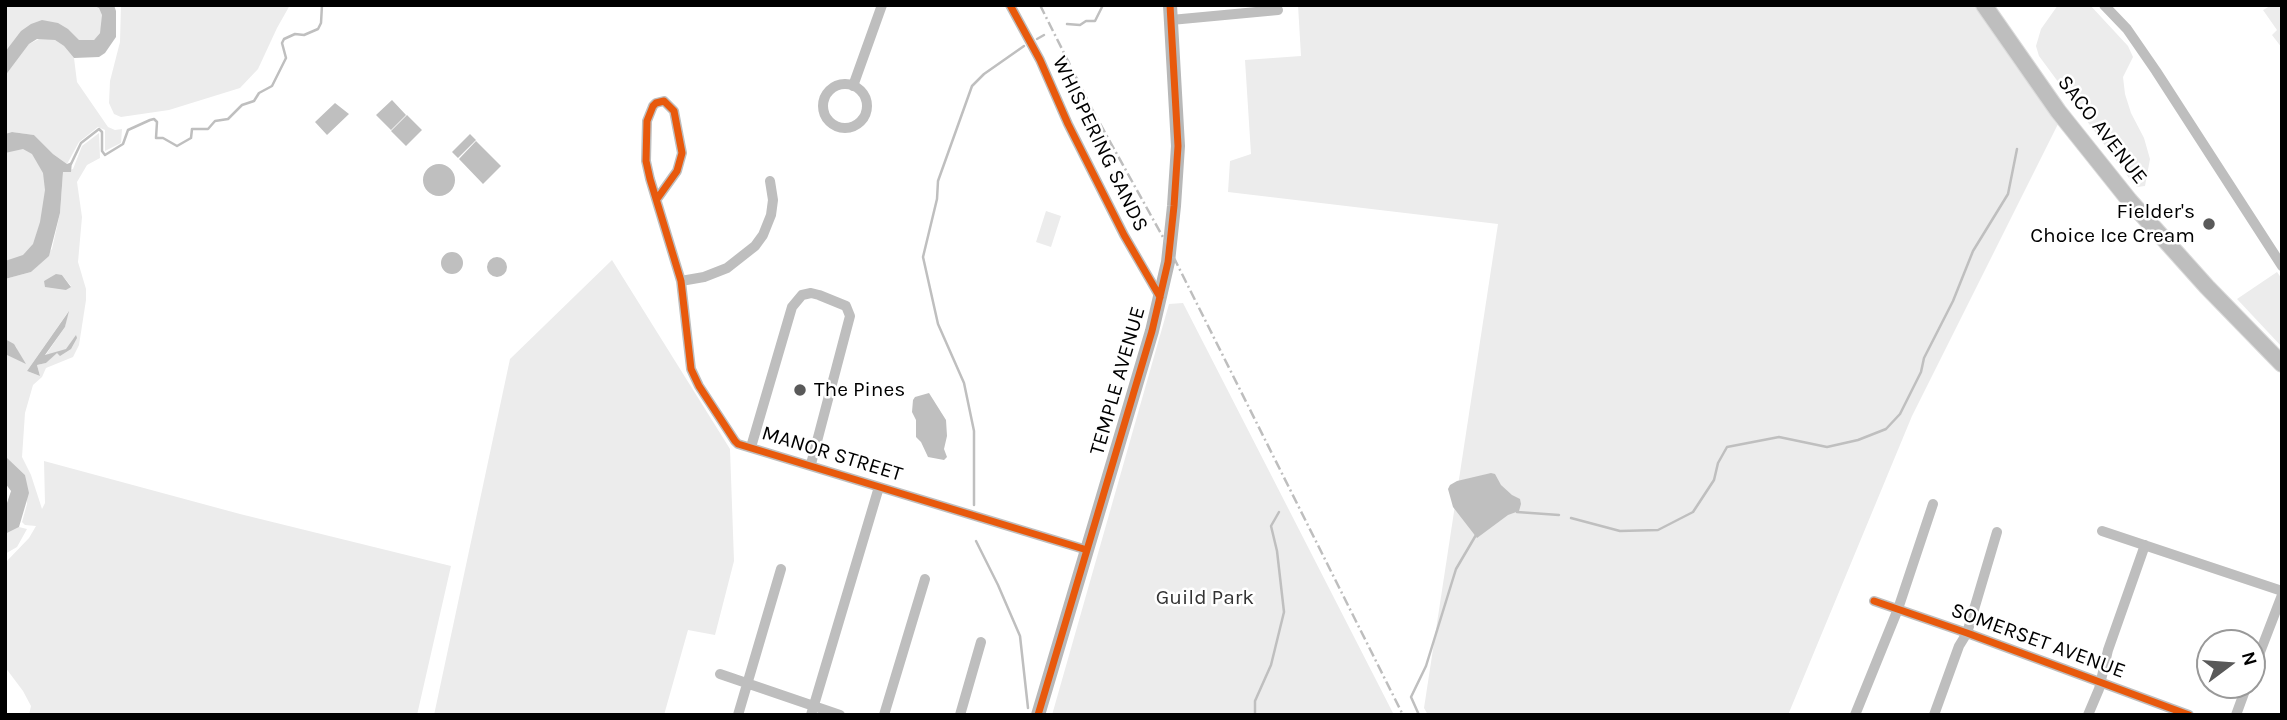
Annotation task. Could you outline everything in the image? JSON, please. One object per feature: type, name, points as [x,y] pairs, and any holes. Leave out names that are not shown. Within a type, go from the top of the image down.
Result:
[{"type":"main road","name":"SACO AVENUE","points":[[1984,5],[2058,111],[2129,200],[2207,287],[2282,364]]},
{"type":"street","points":[[853,86],[883,5]]},
{"type":"street","name":"WHISPERING SANDS","points":[[1010,5],[1041,60],[1068,124],[1124,235],[1160,297]]},
{"type":"street","name":"TEMPLE AVENUE","points":[[1038,715],[1152,331],[1168,262],[1177,169],[1170,5]]},
{"type":"street","points":[[2104,5],[2127,29],[2156,71],[2282,266]]},
{"type":"street","points":[[1171,20],[1278,10]]},
{"type":"street","points":[[845,84],[853,86],[862,93],[865,100],[864,115],[856,125],[838,127],[825,115],[824,100],[833,88],[845,84]]},
{"type":"street","name":"MANOR STREET","points":[[657,199],[677,171],[682,153],[674,111],[664,101],[656,103],[650,110],[645,141],[646,161],[657,199],[681,281],[694,377],[734,441],[1087,550]]},
{"type":"street","points":[[681,281],[721,271],[735,264],[755,246],[763,236],[771,215],[771,181]]},
{"type":"street","points":[[751,447],[792,307],[802,295],[819,295],[846,306],[850,316],[811,464]]},
{"type":"street","points":[[812,711],[879,487]]},
{"type":"street","points":[[1855,715],[1898,609],[1933,504]]},
{"type":"street","points":[[2102,531],[2282,593],[2266,636]]},
{"type":"street","points":[[1934,715],[1959,646],[1967,633],[1997,532]]},
{"type":"street","points":[[2088,715],[2144,545]]},
{"type":"street","points":[[738,715],[781,569]]},
{"type":"street","points":[[884,715],[925,579]]},
{"type":"street","name":"SOMERSET AVENUE","points":[[1874,601],[2100,683],[2162,711],[2189,715]]},
{"type":"street","points":[[960,715],[981,642]]},
{"type":"street","points":[[720,674],[812,711],[840,715]]},
{"type":"green space","points":[[5,5],[100,5],[105,13],[100,33],[94,40],[78,46],[47,29],[5,57]]},
{"type":"green space","points":[[121,5],[290,5],[258,69],[240,88],[169,110],[121,117],[114,114],[109,103],[110,81],[120,42]]},
{"type":"green space","points":[[1298,5],[1979,5],[2061,118],[1912,416],[1788,715],[1428,715],[1424,708],[1498,224],[1228,192],[1230,161],[1251,154],[1245,60],[1301,56]]},
{"type":"green space","points":[[2058,5],[2090,5],[2128,46],[2133,57],[2123,77],[2125,94],[2150,159],[2145,186],[2137,187],[2129,178],[2039,56],[2036,46],[2041,29]]},
{"type":"green space","points":[[2272,5],[2282,5],[2282,48],[2272,35],[2277,30],[2263,10]]},
{"type":"green space","points":[[41,38],[55,40],[74,58],[77,82],[108,127],[122,129],[121,143],[105,151],[105,130],[98,127],[79,142],[67,164],[34,135],[12,132],[5,134],[5,76],[29,44]]},
{"type":"green space","points":[[99,133],[100,158],[87,165],[77,182],[82,217],[78,262],[86,289],[79,345],[73,357],[46,368],[42,377],[33,385],[25,413],[22,457],[42,509],[45,503],[44,461],[240,514],[451,566],[417,715],[29,715],[31,706],[5,667],[5,563],[29,538],[36,526],[22,522],[27,504],[25,475],[5,456],[5,352],[7,355],[21,358],[16,347],[5,339],[5,279],[31,272],[52,249],[60,213],[63,172],[73,169],[82,146]],"holes":[[[62,275],[71,286],[66,290],[44,281]],[[68,312],[65,327],[45,356],[56,353],[46,363],[37,365],[40,376],[27,371]]]},
{"type":"green space","points":[[20,143],[43,163],[49,206],[32,256],[5,267],[5,147]]},
{"type":"green space","points":[[1046,211],[1061,216],[1051,247],[1036,242]]},
{"type":"green space","points":[[612,260],[730,449],[734,561],[715,635],[688,630],[664,715],[434,715],[510,359]]},
{"type":"green space","points":[[2277,272],[2282,279],[2282,347],[2237,299]]},
{"type":"green space","name":"Guild Park","points":[[1183,303],[1394,715],[1052,715],[1169,304]]},
{"type":"green space","points":[[19,527],[27,529],[17,547],[5,554],[5,534]]},
{"type":"shaded area","points":[[92,5],[114,5],[116,11],[116,37],[105,53],[99,57],[74,58],[55,40],[37,39],[29,44],[5,76],[5,52],[21,31],[31,24],[42,20],[58,23],[79,40],[94,40],[100,33],[102,15],[99,8]]},
{"type":"shaded area","points":[[392,100],[406,115],[391,130],[376,115]]},
{"type":"shaded area","points":[[335,103],[349,114],[327,135],[315,122]]},
{"type":"shaded area","points":[[407,115],[422,130],[406,146],[391,131]]},
{"type":"shaded area","points":[[12,132],[34,135],[67,164],[72,162],[71,172],[63,172],[60,213],[49,256],[31,272],[5,279],[5,261],[23,255],[33,244],[45,190],[43,173],[32,154],[23,149],[5,153],[5,134]]},
{"type":"shaded area","points":[[470,134],[476,140],[458,158],[452,152]]},
{"type":"shaded area","points":[[476,141],[501,166],[483,184],[459,159]]},
{"type":"shaded area","points":[[439,164],[450,169],[455,180],[450,191],[439,196],[428,191],[423,180],[428,169]]},
{"type":"shaded area","points":[[452,252],[460,255],[463,263],[460,271],[452,274],[444,271],[441,263],[444,255]]},
{"type":"shaded area","points":[[493,257],[501,257],[507,267],[501,277],[493,277],[487,271],[487,263]]},
{"type":"shaded area","points":[[56,274],[62,275],[71,287],[66,290],[45,287],[44,281]]},
{"type":"shaded area","points":[[69,311],[65,327],[45,355],[66,349],[76,335],[71,349],[60,356],[57,353],[46,363],[37,365],[40,376],[27,371]]},
{"type":"shaded area","points":[[5,339],[14,344],[26,364],[7,355]]},
{"type":"shaded area","points":[[929,393],[946,420],[944,449],[947,457],[944,460],[928,457],[916,437],[913,400]]},
{"type":"shaded area","points":[[5,456],[25,475],[29,493],[19,527],[5,534],[5,509],[11,491],[5,483]]},
{"type":"shaded area","points":[[1495,474],[1501,485],[1512,495],[1520,499],[1521,504],[1519,511],[1508,515],[1477,538],[1453,507],[1448,489],[1457,481]]},
{"type":"waterway","points":[[71,164],[81,143],[99,129],[102,132],[102,151],[105,155],[123,144],[128,130],[150,120],[157,122],[156,138],[163,138],[177,146],[191,138],[192,129],[208,129],[215,121],[228,119],[242,105],[254,101],[259,93],[272,86],[286,58],[282,43],[284,39],[318,29],[322,5]]},
{"type":"waterway","points":[[1067,24],[1080,25],[1086,21],[1095,21],[1103,5]]},
{"type":"waterway","points":[[1037,39],[1044,35]]},
{"type":"waterway","points":[[974,505],[974,431],[964,383],[938,324],[923,257],[937,199],[938,181],[972,86],[984,74],[1024,46]]},
{"type":"waterway","points":[[1571,518],[1620,531],[1658,530],[1693,512],[1714,480],[1718,463],[1727,447],[1779,437],[1827,447],[1858,440],[1886,429],[1900,414],[1953,301],[1973,251],[2008,194],[2017,149]]},
{"type":"waterway","points":[[1255,715],[1255,701],[1271,665],[1284,612],[1277,551],[1271,526],[1279,512]]},
{"type":"waterway","points":[[1517,512],[1559,515]]},
{"type":"waterway","points":[[1419,715],[1411,697],[1426,666],[1456,569],[1476,535]]},
{"type":"waterway","points":[[976,541],[1020,636],[1028,708]]},
{"type":"railway","points":[[1040,5],[1093,111],[1169,248],[1403,715]]},
{"type":"cycle path","points":[[1010,5],[1040,60],[1068,124],[1124,235],[1160,297]]},
{"type":"cycle path","points":[[1038,715],[1152,331],[1168,262],[1178,146],[1170,5]]},
{"type":"cycle path","points":[[657,199],[677,171],[682,153],[674,111],[664,101],[653,106],[647,121],[646,161],[650,179],[681,281],[691,369],[699,386],[738,444],[1087,550]]},
{"type":"cycle path","points":[[1874,601],[2189,715]]},
{"type":"place","name":"Fielder's Choice Ice Cream","points":[[2209,224]]},
{"type":"place","name":"The Pines","points":[[800,390]]}]
